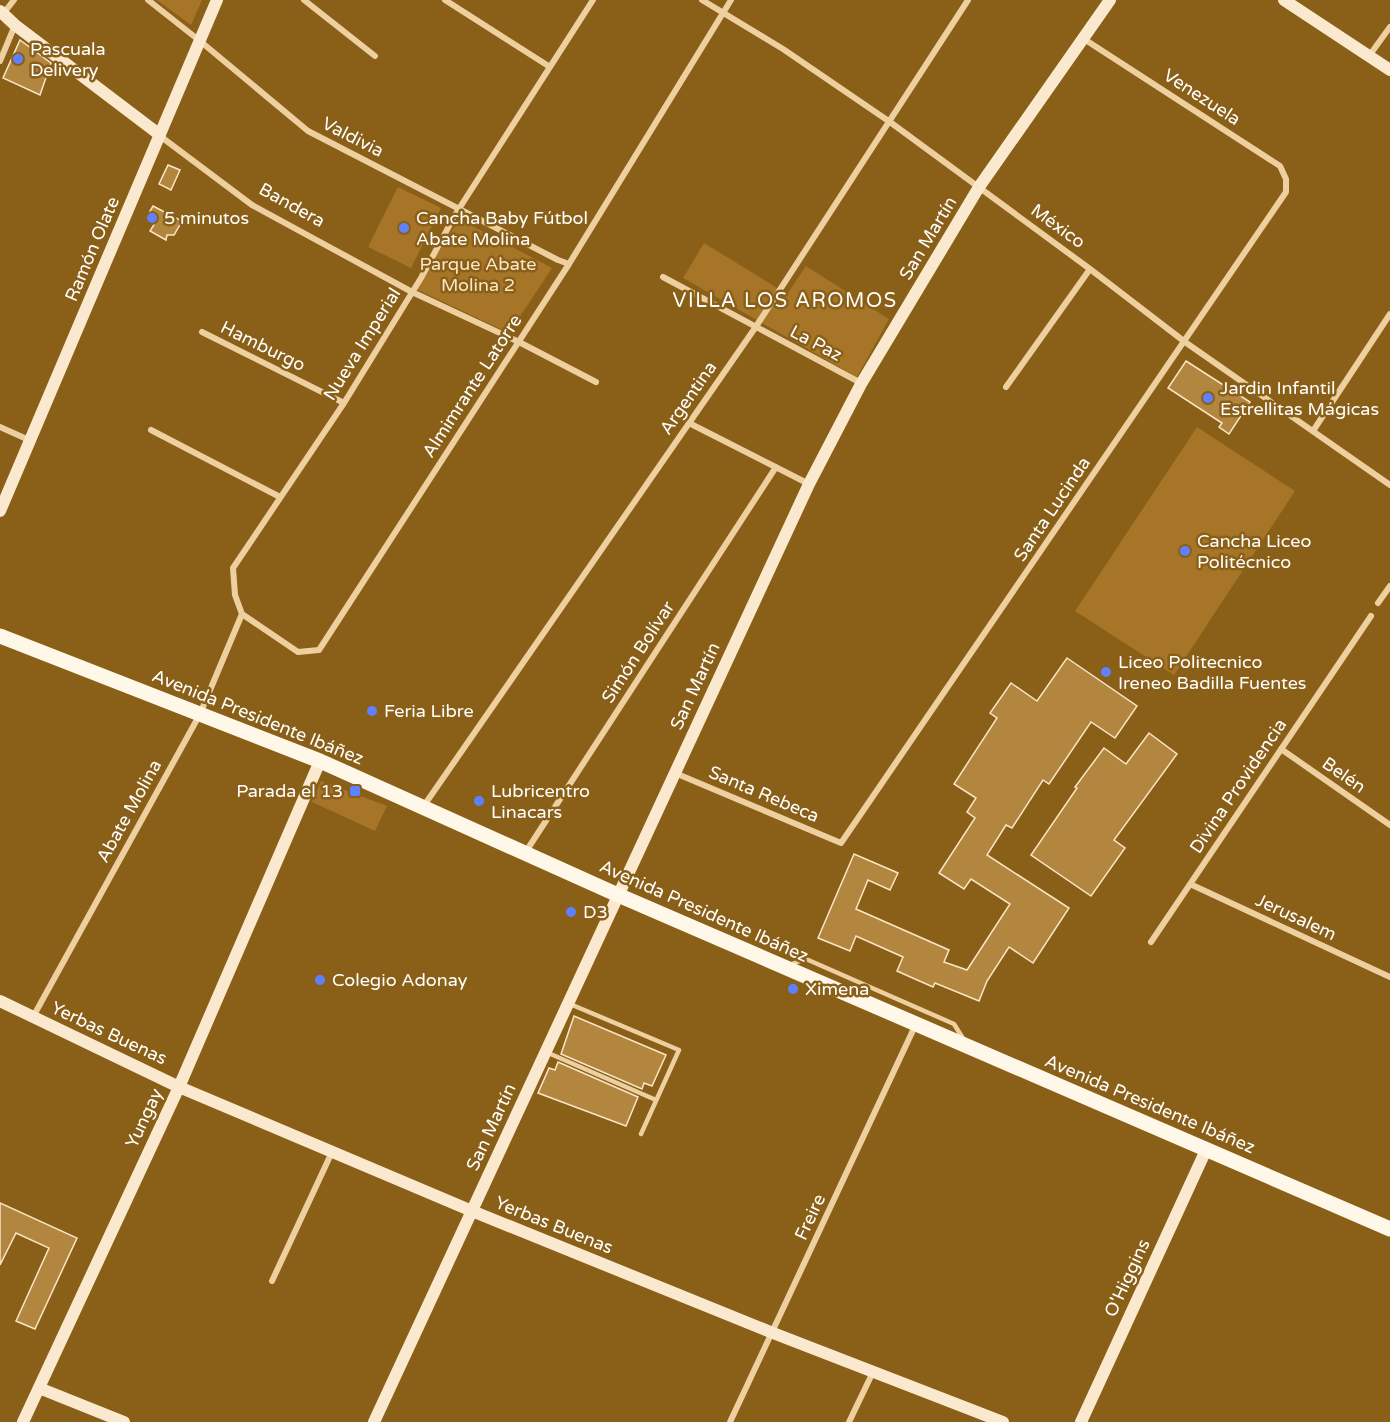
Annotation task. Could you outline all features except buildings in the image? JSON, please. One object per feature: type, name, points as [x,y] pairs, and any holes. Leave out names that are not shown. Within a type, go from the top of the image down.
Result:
[{"type":"main road","name":"Avenida Presidente Ibáñez","points":[[0,636],[320,761],[618,895],[1390,1229]]},
{"type":"street","points":[[2,13],[14,0]]},
{"type":"street","name":"Valdivia","points":[[148,0],[308,131],[569,264]]},
{"type":"street","name":"Ramón Olate","points":[[0,511],[217,0]]},
{"type":"street","points":[[304,0],[375,56]]},
{"type":"street","points":[[445,0],[550,67]]},
{"type":"street","name":"Nueva Imperial","points":[[242,614],[235,595],[233,568],[344,403],[421,278],[460,208],[592,0]]},
{"type":"street","name":"México","points":[[702,0],[783,49],[890,122],[1185,342],[1390,485]]},
{"type":"street","name":"Almimrante Latorre","points":[[242,614],[298,652],[319,650],[569,264],[731,0]]},
{"type":"street","name":"Argentina","points":[[423,807],[755,328],[969,0]]},
{"type":"street","name":"San Martín","points":[[374,1422],[809,484],[861,384],[979,187],[1110,0]]},
{"type":"street","points":[[1284,0],[1298,4],[1390,70]]},
{"type":"street","name":"Bandera","points":[[2,13],[252,205],[412,292],[519,342],[596,382]]},
{"type":"street","points":[[0,61],[15,25]]},
{"type":"street","points":[[1369,56],[1390,27]]},
{"type":"street","name":"Venezuela","points":[[1084,39],[1280,166],[1286,179],[1286,192]]},
{"type":"street","name":"Santa Lucinda","points":[[841,843],[1286,192]]},
{"type":"street","points":[[1006,387],[1090,269]]},
{"type":"street","name":"La Paz","points":[[663,277],[861,384]]},
{"type":"street","points":[[1313,431],[1390,314]]},
{"type":"street","name":"Hamburgo","points":[[202,332],[344,403]]},
{"type":"street","points":[[689,423],[809,484]]},
{"type":"street","points":[[0,428],[30,441]]},
{"type":"street","points":[[151,430],[280,497]]},
{"type":"street","name":"Simón Bolívar","points":[[525,853],[776,467]]},
{"type":"street","points":[[1378,603],[1390,586]]},
{"type":"street","name":"Abate Molina","points":[[32,1017],[200,714],[242,614]]},
{"type":"street","name":"Divina Providencia","points":[[1151,942],[1371,616]]},
{"type":"street","name":"Belén","points":[[1281,749],[1389,822]]},
{"type":"street","name":"Yungay","points":[[23,1422],[179,1087],[320,761]]},
{"type":"street","name":"Santa Rebeca","points":[[675,773],[841,843]]},
{"type":"street","name":"Jerusalem","points":[[1190,884],[1390,977]]},
{"type":"street","name":"Yerbas Buenas","points":[[0,1001],[179,1087],[472,1211],[773,1333],[1003,1422]]},
{"type":"street","name":"Freire","points":[[730,1422],[916,1024]]},
{"type":"street","name":"O'Higgins","points":[[1081,1422],[1206,1150]]},
{"type":"street","points":[[272,1281],[332,1152]]},
{"type":"street","points":[[849,1422],[873,1372]]},
{"type":"street","points":[[39,1388],[124,1422]]},
{"type":"lane","points":[[784,967],[806,959],[954,1024],[969,1047]]},
{"type":"lane","points":[[568,1003],[679,1050],[640,1134]]},
{"type":"lane","points":[[545,1052],[656,1100]]},
{"type":"green space","points":[[157,0],[202,0],[191,25]]},
{"type":"green space","name":"Cancha Baby Fútbol Abate Molina","points":[[398,187],[441,208],[411,268],[368,247]]},
{"type":"green space","name":"Parque Abate Molina 2","points":[[459,219],[552,268],[509,333],[416,289]]},
{"type":"green space","points":[[704,243],[787,294],[806,266],[889,319],[857,377],[683,278]]},
{"type":"green space","name":"Cancha Liceo Politécnico","points":[[1197,427],[1295,491],[1174,675],[1075,611]]},
{"type":"green space","points":[[321,781],[387,806],[375,831],[312,802]]},
{"type":"place","name":"Pascuala Delivery","points":[[18,59]]},
{"type":"place","name":"5 minutos","points":[[152,218]]},
{"type":"place","name":"Cancha Baby Fútbol Abate Molina","points":[[404,228]]},
{"type":"place","name":"Jardin Infantil Estrellitas Mágicas","points":[[1208,398]]},
{"type":"place","name":"Cancha Liceo Politécnico","points":[[1185,551]]},
{"type":"place","name":"Liceo Politecnico Ireneo Badilla Fuentes","points":[[1106,672]]},
{"type":"place","name":"Feria Libre","points":[[372,711]]},
{"type":"place","name":"Parada el 13","points":[[355,791]]},
{"type":"place","name":"Lubricentro Linacars","points":[[479,801]]},
{"type":"place","name":"D3","points":[[571,912]]},
{"type":"place","name":"Colegio Adonay","points":[[320,980]]},
{"type":"place","name":"Ximena","points":[[793,989]]},
{"type":"district","name":"VILLA LOS AROMOS","points":[[785,300]]}]
